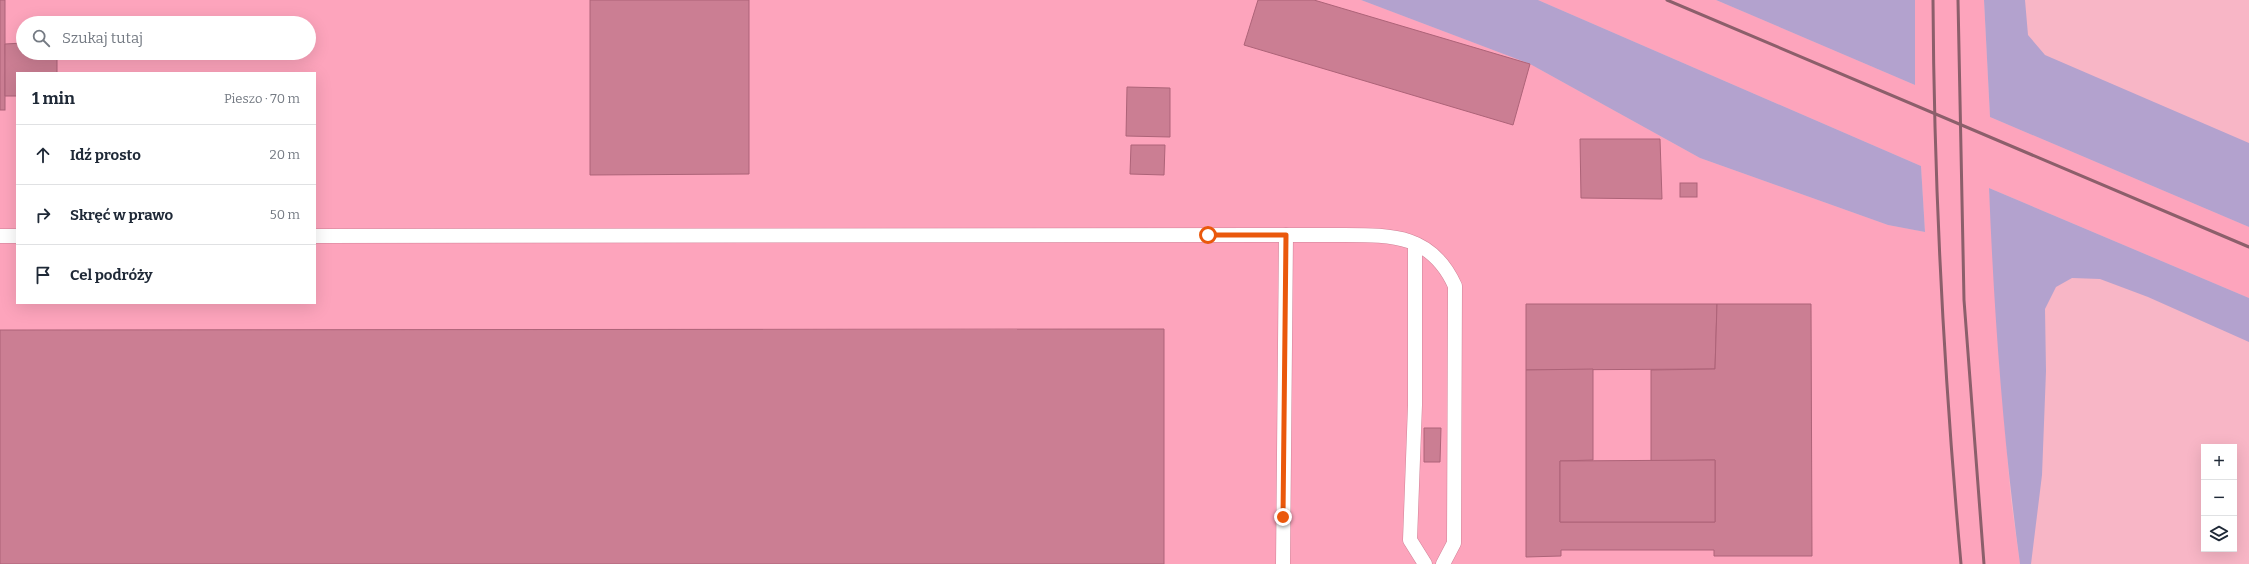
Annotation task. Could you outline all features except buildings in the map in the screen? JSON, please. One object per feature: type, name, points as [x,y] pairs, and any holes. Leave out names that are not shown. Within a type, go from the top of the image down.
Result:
[{"type":"lane","points":[[1283,564],[1286,235]]},
{"type":"lane","points":[[316,236],[1382,235],[1402,238],[1434,254],[1442,262],[1455,286],[1454,543],[1443,564]]},
{"type":"lane","points":[[0,236],[16,236]]},
{"type":"lane","points":[[1415,244],[1416,405],[1410,540],[1425,564]]},
{"type":"shaded area","points":[[0,0],[1361,0],[1530,64],[1700,158],[1888,225],[1925,232],[1921,166],[1538,0],[1716,0],[1915,85],[1915,0],[1984,0],[1990,117],[2249,227],[2249,298],[1989,188],[2000,371],[2011,500],[2020,564],[0,564]]},
{"type":"shaded area","points":[[1361,0],[1538,0],[1921,166],[1925,232],[1888,225],[1700,158],[1530,64]]},
{"type":"shaded area","points":[[1716,0],[1915,0],[1915,85]]},
{"type":"shaded area","points":[[1984,0],[2025,0],[2028,35],[2045,55],[2249,143],[2249,227],[1990,117]]},
{"type":"shaded area","points":[[1989,188],[2249,298],[2249,342],[2148,297],[2100,279],[2072,278],[2056,287],[2045,309],[2046,371],[2042,475],[2031,564],[2020,564],[2014,517],[2004,423]]},
{"type":"railway","points":[[1667,0],[2249,247]]},
{"type":"railway","points":[[1933,0],[1935,141],[1941,282],[1961,564]]},
{"type":"railway","points":[[1958,0],[1964,300],[1984,564]]},
{"type":"route","points":[[1208,235],[1286,235],[1283,517]]}]
